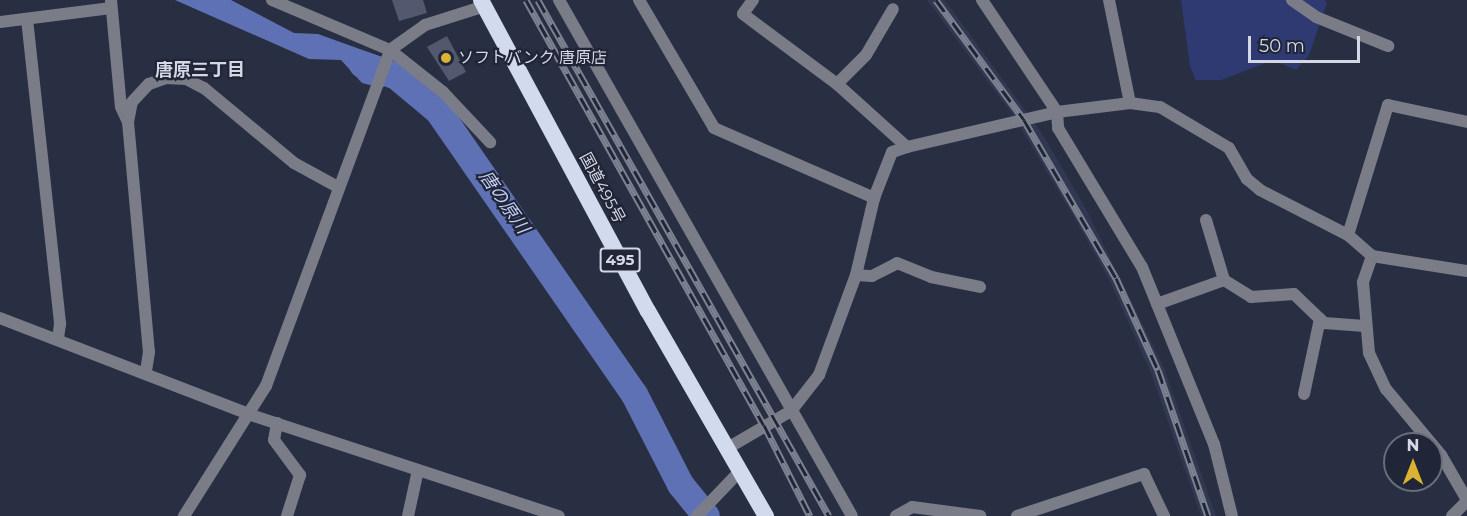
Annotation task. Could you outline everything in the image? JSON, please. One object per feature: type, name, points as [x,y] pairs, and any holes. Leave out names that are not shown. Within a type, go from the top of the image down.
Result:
[{"type":"highway","name":"国道495号","points":[[483,3],[726,449],[766,516]]},
{"type":"street","points":[[272,0],[390,50],[443,92],[490,142]]},
{"type":"street","points":[[559,0],[852,516]]},
{"type":"street","points":[[639,0],[714,128],[874,198]]},
{"type":"street","points":[[753,0],[743,14],[837,84],[907,147]]},
{"type":"street","points":[[982,0],[1057,112],[1058,128],[1142,267],[1214,444],[1232,516]]},
{"type":"street","points":[[1108,0],[1130,103]]},
{"type":"street","points":[[1292,0],[1316,17],[1388,46]]},
{"type":"street","points":[[184,516],[251,415],[266,386],[373,90],[390,50],[425,25],[483,3]]},
{"type":"street","points":[[0,22],[111,4],[121,107],[128,122]]},
{"type":"street","points":[[837,84],[866,55],[893,9]]},
{"type":"street","points":[[27,19],[60,324],[58,339]]},
{"type":"street","points":[[146,371],[149,352],[128,122],[132,102],[149,84],[166,78],[186,79],[204,88],[294,163],[338,187]]},
{"type":"street","points":[[726,449],[791,411],[819,375],[856,275],[874,198],[892,152],[907,147],[1057,112],[1130,103],[1160,106],[1229,148],[1260,190],[1348,235],[1372,256],[1467,271]]},
{"type":"street","points":[[1348,235],[1388,105],[1467,122]]},
{"type":"street","points":[[1206,220],[1224,280],[1251,297],[1294,294],[1320,319],[1365,326]]},
{"type":"street","points":[[1372,256],[1363,282],[1369,353],[1386,388],[1441,455],[1467,501],[1452,516]]},
{"type":"street","points":[[856,275],[872,276],[897,263],[980,287]]},
{"type":"street","points":[[1157,304],[1224,280]]},
{"type":"street","points":[[0,318],[146,371],[251,415],[559,516]]},
{"type":"street","points":[[1304,394],[1320,319]]},
{"type":"street","points":[[277,423],[274,440],[300,475],[287,516]]},
{"type":"street","points":[[408,516],[418,470]]},
{"type":"street","points":[[698,515],[718,489],[739,472]]},
{"type":"street","points":[[1017,516],[1144,474],[1164,516]]},
{"type":"street","points":[[896,516],[912,507],[980,516]]},
{"type":"shaded area","points":[[175,0],[231,0],[294,33],[318,34],[393,61],[396,76],[382,88],[362,83],[341,60],[309,59]]},
{"type":"shaded area","points":[[927,0],[945,0],[1043,135],[1086,209],[1164,368],[1216,516],[1201,516],[1151,373],[1110,281],[1013,115]]},
{"type":"shaded area","points":[[1181,0],[1324,0],[1327,3],[1309,55],[1296,70],[1273,60],[1221,80],[1196,80],[1190,66]]},
{"type":"building","points":[[392,0],[423,0],[427,13],[399,21]]},
{"type":"building","name":"ソフトバンク 唐原店","points":[[447,36],[466,72],[449,81],[427,47]]},
{"type":"waterway","name":"唐の原川","points":[[362,64],[396,76],[438,111],[634,394],[680,484],[706,516]]},
{"type":"railway","points":[[526,0],[764,425],[810,516]]},
{"type":"railway","points":[[538,0],[829,516]]},
{"type":"railway","points":[[936,0],[1024,120],[1116,278],[1158,370],[1208,516]]},
{"type":"place","name":"ソフトバンク 唐原店","points":[[446,58]]},
{"type":"district","name":"唐原三丁目","points":[[200,70]]}]
